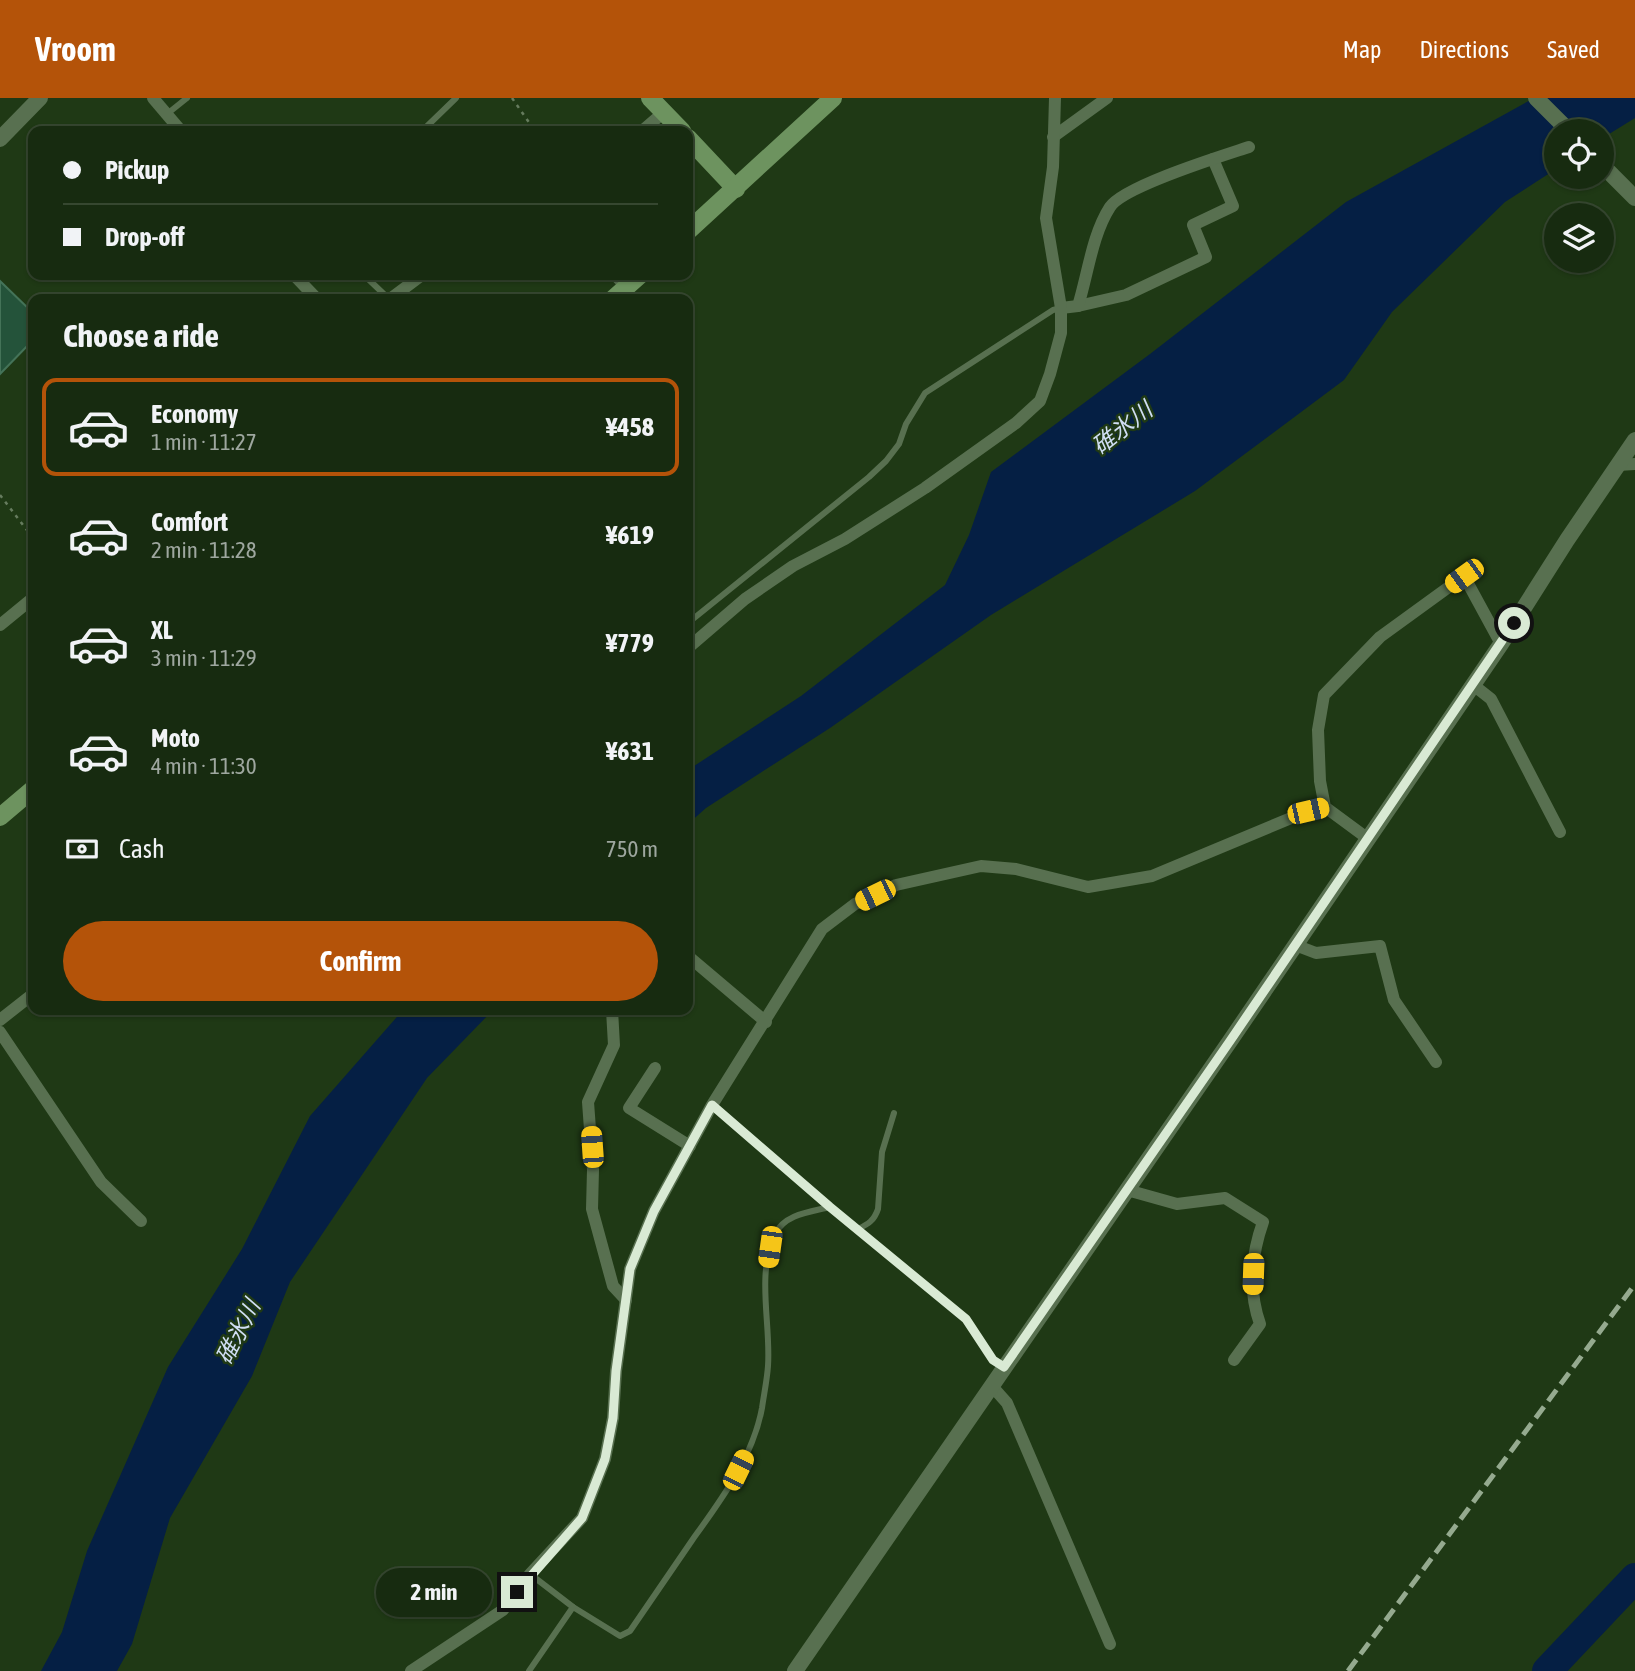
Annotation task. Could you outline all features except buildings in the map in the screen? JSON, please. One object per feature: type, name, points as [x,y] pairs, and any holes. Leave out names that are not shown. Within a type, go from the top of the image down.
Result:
[{"type":"main road","points":[[650,98],[677,126]]},
{"type":"main road","points":[[693,227],[833,98]]},
{"type":"main road","points":[[693,143],[736,189]]},
{"type":"main road","points":[[618,294],[634,280]]},
{"type":"main road","points":[[0,817],[28,793]]},
{"type":"street","points":[[0,139],[40,98]]},
{"type":"street","points":[[153,98],[177,126]]},
{"type":"street","points":[[693,644],[745,599],[793,566],[845,539],[925,488],[1016,423],[1040,401],[1061,333],[1061,308],[1046,218],[1053,167],[1055,98]]},
{"type":"street","points":[[1053,137],[1107,98]]},
{"type":"street","points":[[1536,98],[1557,119]]},
{"type":"street","points":[[648,126],[664,112]]},
{"type":"street","points":[[1078,306],[1101,225],[1112,205],[1120,198],[1178,171],[1249,147]]},
{"type":"street","points":[[1061,308],[1094,304],[1126,295],[1206,257],[1193,225],[1233,206],[1213,159]]},
{"type":"street","points":[[1614,177],[1635,198]]},
{"type":"street","points":[[299,280],[312,294]]},
{"type":"street","points":[[398,294],[416,280]]},
{"type":"street","points":[[795,1671],[1501,644],[1635,440]]},
{"type":"street","points":[[1618,465],[1635,464]]},
{"type":"street","points":[[1367,838],[1325,807],[1320,781],[1318,730],[1324,695],[1380,637],[1464,576],[1501,644]]},
{"type":"street","points":[[0,625],[28,602]]},
{"type":"street","points":[[1472,684],[1491,699],[1560,832]]},
{"type":"street","points":[[411,1671],[503,1610],[530,1574],[582,1518],[605,1459],[613,1418],[616,1371],[630,1269],[654,1211],[712,1105],[822,929],[855,904],[896,885],[981,866],[1016,869],[1088,887],[1152,876],[1308,811],[1325,807]]},
{"type":"street","points":[[1295,945],[1317,953],[1380,946],[1394,1000],[1436,1062]]},
{"type":"street","points":[[693,960],[766,1022]]},
{"type":"street","points":[[0,1020],[28,998]]},
{"type":"street","points":[[612,1015],[614,1045],[588,1102],[593,1170],[592,1209],[613,1286],[626,1300]]},
{"type":"street","points":[[0,1032],[101,1182],[141,1222]]},
{"type":"street","points":[[656,1068],[629,1108],[690,1146]]},
{"type":"street","points":[[1127,1190],[1177,1204],[1225,1199],[1263,1222],[1254,1247],[1252,1302],[1259,1324],[1234,1360]]},
{"type":"street","points":[[991,1385],[1007,1403],[1110,1644]]},
{"type":"lane","points":[[167,114],[187,98]]},
{"type":"lane","points":[[427,126],[456,98]]},
{"type":"lane","points":[[370,280],[386,294]]},
{"type":"lane","points":[[693,618],[886,461],[899,444],[906,424],[925,393],[1053,310],[1061,308]]},
{"type":"lane","points":[[712,1105],[966,1319],[993,1360],[1004,1367]]},
{"type":"lane","points":[[858,1229],[869,1223],[878,1209],[883,1152],[894,1114]]},
{"type":"lane","points":[[530,1574],[573,1607],[620,1636],[629,1631],[729,1488],[747,1452],[761,1412],[768,1365],[765,1307],[770,1247],[777,1230],[790,1217],[830,1207]]},
{"type":"lane","points":[[529,1671],[573,1607]]},
{"type":"path","points":[[512,98],[532,126]]},
{"type":"path","points":[[0,495],[28,531]]},
{"type":"water","name":"碓氷川","points":[[1534,98],[1635,98],[1635,118],[1614,131],[1614,119],[1544,119],[1544,177],[1505,202],[1392,312],[1344,380],[1195,491],[991,615],[830,728],[706,808],[693,820],[693,767],[801,696],[945,585],[969,535],[991,472],[1150,354],[1346,202]]},
{"type":"water","name":"碓氷川","points":[[399,1015],[488,1015],[427,1078],[290,1282],[252,1376],[170,1518],[132,1644],[117,1671],[41,1671],[62,1632],[87,1551],[168,1367],[242,1249],[310,1116]]},
{"type":"waterway","points":[[1547,1671],[1635,1578]]},
{"type":"railway","points":[[1348,1671],[1635,1284]]},
{"type":"route","points":[[517,1592],[530,1574],[582,1518],[605,1459],[613,1418],[616,1371],[630,1269],[654,1211],[712,1105],[966,1319],[993,1360],[1004,1367],[1514,623]]}]
